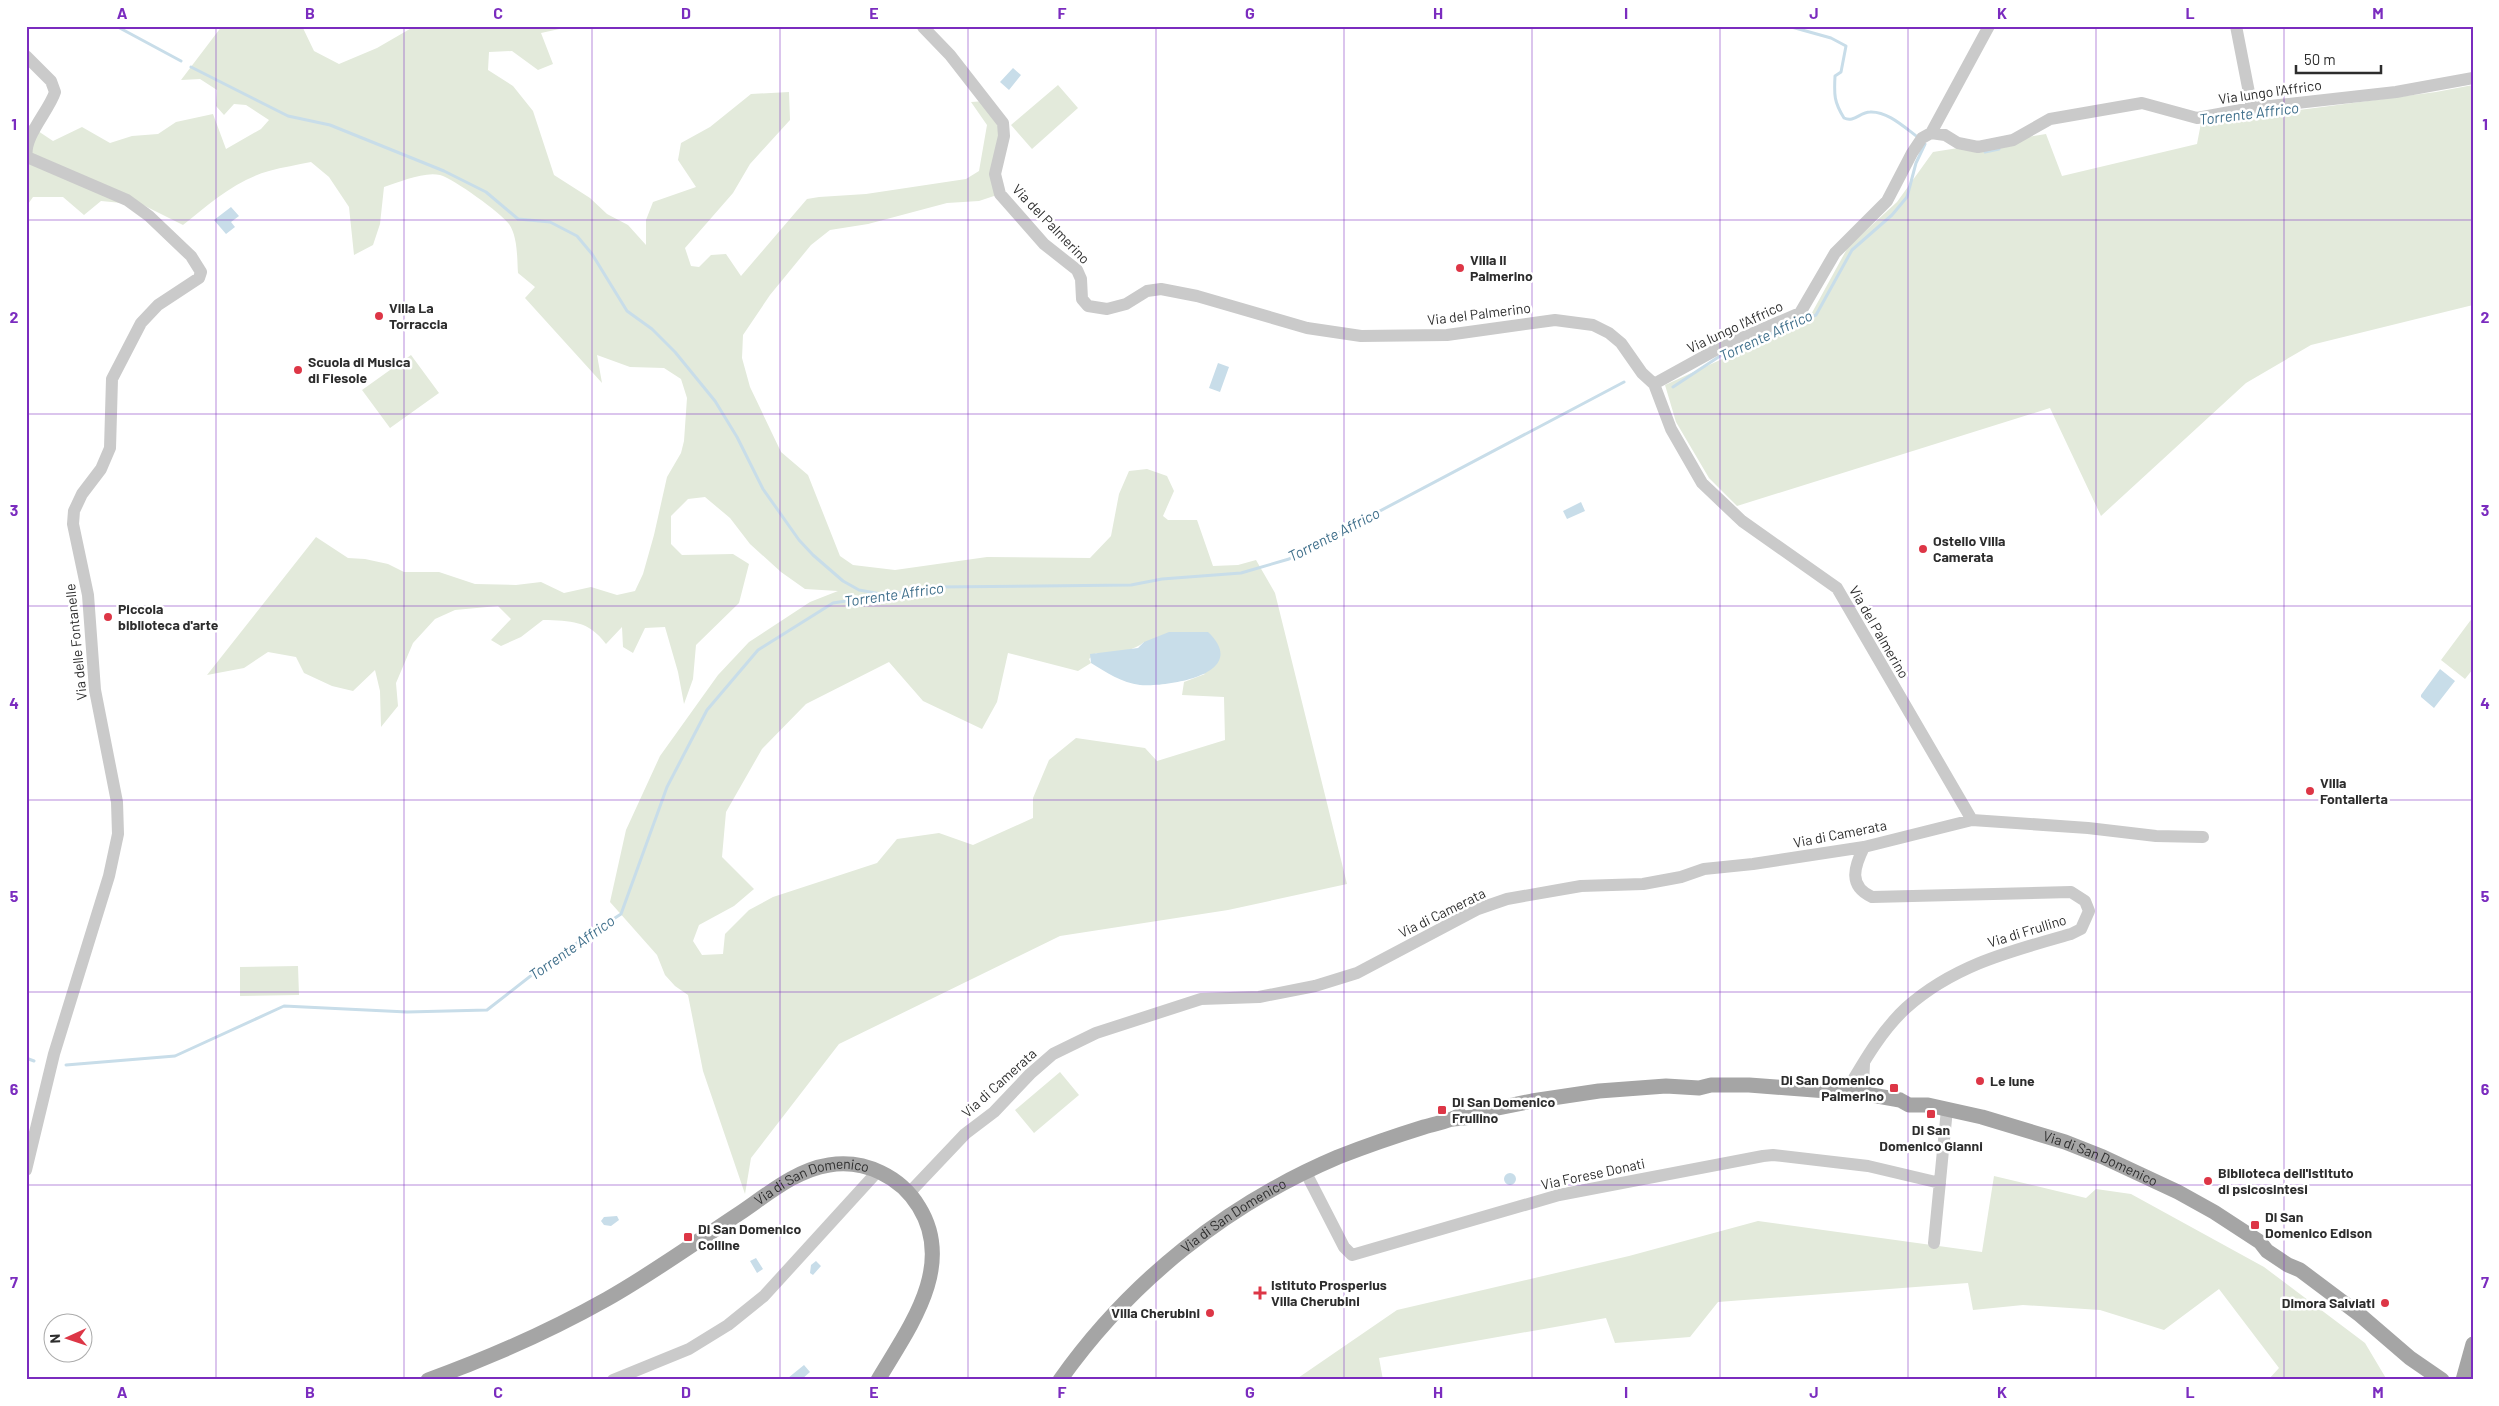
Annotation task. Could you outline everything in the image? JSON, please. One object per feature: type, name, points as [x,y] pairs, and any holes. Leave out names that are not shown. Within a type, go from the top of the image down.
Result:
[{"type":"main road","name":"Via di San Domenico","points":[[1060,1380],[1098,1331],[1154,1274],[1188,1245],[1232,1213],[1305,1171],[1400,1135],[1453,1119],[1461,1114],[1485,1108],[1493,1110],[1532,1101],[1599,1091],[1666,1086],[1699,1088],[1711,1085],[1749,1085],[1846,1092],[1900,1100],[1921,1099],[1928,1105],[2019,1127],[2103,1157],[2178,1192],[2260,1242],[2267,1251],[2300,1270],[2360,1315],[2410,1358],[2442,1380]]},
{"type":"main road","name":"Via di San Domenico","points":[[428,1380],[472,1364],[542,1332],[607,1299],[791,1178],[830,1164],[853,1164],[878,1171],[895,1179],[910,1192],[924,1214],[930,1232],[933,1257],[930,1282],[915,1317],[878,1380]]},
{"type":"main road","points":[[2463,1380],[2473,1344]]},
{"type":"main road","name":"Via di San Domenico","points":[[2410,1358],[2428,1380]]},
{"type":"street","points":[[1931,132],[1990,26]]},
{"type":"street","points":[[2236,26],[2252,108]]},
{"type":"street","name":"Via del Palmerino","points":[[924,27],[950,55],[1003,123],[1004,136],[995,174],[1000,194],[1044,244],[1077,270],[1081,279],[1082,300],[1088,306],[1108,309],[1126,304],[1147,291],[1161,289],[1197,296],[1307,328],[1361,336],[1446,334],[1555,320],[1575,321],[1593,325],[1609,333],[1621,343],[1642,373],[1654,384],[1676,438],[1702,483],[1742,521],[1837,588],[1972,820]]},
{"type":"street","name":"Via delle Fontanelle","points":[[26,56],[51,81],[54,92],[35,128],[27,150],[27,157],[127,200],[149,216],[191,256],[201,275],[158,305],[141,323],[112,379],[110,448],[102,469],[82,494],[74,511],[73,524],[88,596],[95,690],[115,791],[119,817],[118,834],[109,876],[54,1054],[26,1170]]},
{"type":"street","name":"Via lungo l'Affrico","points":[[1654,384],[1721,347],[1800,313],[1835,253],[1887,202],[1912,153],[1922,138],[1931,132],[1945,135],[1958,143],[1978,147],[2013,140],[2050,119],[2142,103],[2198,118],[2252,108],[2396,92],[2473,78]]},
{"type":"street","name":"Via di Camerata","points":[[910,1192],[965,1134],[994,1112],[1053,1054],[1096,1033],[1201,999],[1259,997],[1315,986],[1357,973],[1478,909],[1508,899],[1581,886],[1643,884],[1681,877],[1704,869],[1753,864],[1864,847],[1972,820],[2088,828],[2156,836],[2203,837]]},
{"type":"street","name":"Via di Frullino","points":[[1846,1092],[1865,1061],[1905,1009],[1927,992],[1981,961],[2071,934],[2081,929],[2088,912],[2085,901],[2071,892],[1872,897],[1857,886],[1854,879],[1857,860],[1864,847]]},
{"type":"street","points":[[1865,1061],[1863,1080],[1866,1094]]},
{"type":"street","points":[[1934,1243],[1947,1109]]},
{"type":"street","name":"Via Forese Donati","points":[[1305,1171],[1344,1247],[1352,1255],[1559,1195],[1763,1156],[1773,1155],[1868,1166],[1940,1183]]},
{"type":"street","points":[[613,1380],[689,1349],[728,1325],[764,1296],[878,1171]]},
{"type":"green space","points":[[222,26],[302,26],[314,51],[339,64],[377,48],[415,26],[573,26],[541,33],[553,64],[538,70],[512,51],[489,52],[488,70],[513,86],[533,111],[554,175],[590,198],[607,214],[628,225],[646,245],[646,220],[653,202],[696,187],[678,160],[681,143],[710,127],[751,94],[789,92],[790,120],[750,164],[733,193],[685,248],[691,266],[699,267],[711,255],[726,254],[741,276],[807,199],[866,194],[966,179],[979,171],[987,125],[971,102],[986,101],[1003,123],[1000,194],[979,201],[947,203],[868,224],[830,230],[811,245],[770,295],[743,335],[742,358],[750,387],[781,452],[808,475],[840,556],[853,565],[895,570],[987,557],[1090,558],[1111,536],[1119,494],[1129,471],[1147,469],[1167,476],[1174,491],[1163,516],[1168,520],[1197,520],[1213,566],[1238,565],[1256,560],[1275,593],[1347,884],[1228,910],[1060,936],[839,1044],[751,1158],[745,1194],[703,1071],[688,995],[675,986],[665,975],[657,955],[610,902],[626,830],[660,756],[718,675],[749,642],[810,602],[838,591],[805,589],[781,572],[750,544],[730,518],[705,497],[688,499],[671,516],[671,544],[682,555],[733,554],[749,564],[739,603],[696,645],[693,679],[684,704],[678,672],[665,627],[645,628],[633,653],[623,647],[622,627],[606,644],[593,630],[586,626],[562,621],[543,620],[521,637],[501,646],[491,640],[511,619],[498,606],[455,610],[435,619],[413,643],[396,683],[398,706],[381,727],[380,691],[375,670],[353,691],[332,686],[304,673],[296,657],[268,652],[244,668],[207,675],[316,537],[348,558],[365,559],[388,564],[404,572],[439,572],[475,584],[516,585],[541,582],[564,593],[591,587],[617,595],[635,591],[643,574],[654,535],[667,477],[681,453],[684,441],[687,398],[681,379],[664,368],[630,367],[597,355],[602,383],[525,298],[535,287],[518,273],[516,242],[509,224],[477,197],[440,175],[427,174],[384,187],[380,224],[373,245],[354,255],[349,207],[329,177],[311,162],[269,171],[245,180],[223,193],[183,225],[143,205],[101,201],[84,215],[63,197],[33,197],[26,207],[26,127],[29,125],[53,141],[82,127],[110,143],[132,136],[158,134],[176,122],[213,114],[226,149],[261,129],[269,120],[246,105],[234,104],[224,115],[216,106],[217,90],[200,79],[181,80]],"holes":[[[1144,642],[1205,674],[1184,682],[1182,695],[1224,697],[1225,740],[1157,761],[1145,748],[1076,738],[1049,760],[1033,798],[1033,818],[973,845],[939,833],[897,839],[877,863],[773,897],[749,910],[725,934],[723,954],[702,955],[693,941],[699,925],[734,906],[754,889],[722,857],[726,812],[762,749],[806,704],[889,662],[923,701],[982,729],[997,702],[1008,653],[1078,671],[1091,663],[1089,659],[1096,653],[1122,652]]]},
{"type":"green space","points":[[1058,85],[1078,108],[1032,149],[1011,125]]},
{"type":"green space","points":[[2473,85],[2473,305],[2311,345],[2246,383],[2101,516],[2050,408],[1737,506],[1709,478],[1676,422],[1665,385],[1808,320],[1848,247],[1897,202],[1933,152],[2046,134],[2062,176],[2197,144],[2201,123],[2436,92]]},
{"type":"green space","points":[[411,355],[439,393],[390,428],[362,390]]},
{"type":"green space","points":[[2473,617],[2473,669],[2465,679],[2441,660]]},
{"type":"green space","points":[[298,966],[299,995],[240,996],[240,967]]},
{"type":"green space","points":[[1060,1072],[1079,1095],[1034,1133],[1015,1110]]},
{"type":"green space","points":[[1994,1176],[2086,1198],[2096,1189],[2131,1194],[2264,1267],[2365,1343],[2387,1380],[2268,1380],[2279,1368],[2219,1289],[2164,1330],[2100,1310],[2023,1305],[1973,1310],[1968,1283],[1718,1302],[1690,1337],[1615,1343],[1606,1318],[1379,1358],[1383,1380],[1295,1380],[1397,1310],[1629,1256],[1758,1221],[1982,1252]]},
{"type":"water","points":[[1013,68],[1021,75],[1009,90],[1000,82]]},
{"type":"water","points":[[231,207],[239,216],[231,222],[235,227],[226,234],[214,220]]},
{"type":"water","points":[[1218,363],[1229,367],[1220,392],[1209,388]]},
{"type":"water","points":[[1581,502],[1585,511],[1567,519],[1563,511]]},
{"type":"water","points":[[1169,632],[1208,632],[1219,646],[1220,658],[1213,668],[1201,675],[1185,680],[1153,685],[1127,682],[1114,677],[1091,663],[1090,654],[1138,648],[1144,642]]},
{"type":"water","points":[[2440,669],[2455,681],[2434,708],[2421,695]]},
{"type":"water","points":[[1510,1173],[1516,1179],[1510,1185],[1504,1179]]},
{"type":"water","points":[[617,1216],[619,1220],[611,1226],[604,1225],[601,1221],[604,1217]]},
{"type":"water","points":[[756,1258],[763,1269],[757,1273],[750,1261]]},
{"type":"water","points":[[816,1261],[821,1266],[813,1275],[810,1273],[811,1265]]},
{"type":"water","points":[[804,1365],[810,1372],[801,1380],[789,1380],[788,1378]]},
{"type":"waterway","points":[[116,26],[181,61]]},
{"type":"waterway","points":[[1788,26],[1831,38],[1846,46],[1841,72],[1835,76],[1836,103],[1844,118],[1851,119],[1866,112],[1877,112],[1890,117],[1919,138]]},
{"type":"waterway","points":[[191,67],[288,116],[330,125],[444,171],[486,192],[518,219],[550,222],[577,236],[592,254],[627,311],[652,329],[675,352],[715,401],[737,437],[763,489],[799,540],[843,581],[859,590],[881,594]]},
{"type":"waterway","name":"Torrente Affrico","points":[[2243,116],[2267,113]]},
{"type":"waterway","name":"Torrente Affrico","points":[[1673,387],[1723,354],[1816,315],[1852,250],[1892,215],[1907,197],[1916,163],[1925,144]]},
{"type":"waterway","name":"Torrente Affrico","points":[[1985,152],[1999,149]]},
{"type":"waterway","name":"Torrente Affrico","points":[[66,1065],[175,1056],[284,1006],[407,1012],[487,1010],[551,960],[621,914],[667,787],[707,710],[758,650],[833,603],[937,587],[1131,585],[1162,579],[1241,573],[1289,559],[1624,382]]},
{"type":"waterway","name":"Torrente Affrico","points":[[26,1058],[34,1061]]},
{"type":"place","name":"Villa Il Palmerino","points":[[1460,268]]},
{"type":"place","name":"Villa La Torraccia","points":[[379,316]]},
{"type":"place","name":"Scuola di Musica di Fiesole","points":[[298,370]]},
{"type":"place","name":"Ostello Villa Camerata","points":[[1923,549]]},
{"type":"place","name":"Piccola biblioteca d'arte","points":[[108,617]]},
{"type":"place","name":"Villa Fontallerta","points":[[2310,791]]},
{"type":"place","name":"Le lune","points":[[1980,1081]]},
{"type":"place","name":"Di San Domenico Palmerino","points":[[1894,1088]]},
{"type":"place","name":"Di San Domenico Frullino","points":[[1442,1110]]},
{"type":"place","name":"Di San Domenico Gianni","points":[[1931,1114]]},
{"type":"place","name":"Biblioteca dell'Istituto di psicosintesi","points":[[2208,1181]]},
{"type":"place","name":"Di San Domenico Edison","points":[[2255,1225]]},
{"type":"place","name":"Di San Domenico Colline","points":[[688,1237]]},
{"type":"place","name":"Istituto Prosperius Villa Cherubini","points":[[1260,1293]]},
{"type":"place","name":"Dimora Salviati","points":[[2385,1303]]},
{"type":"place","name":"Villa Cherubini","points":[[1210,1313]]}]
